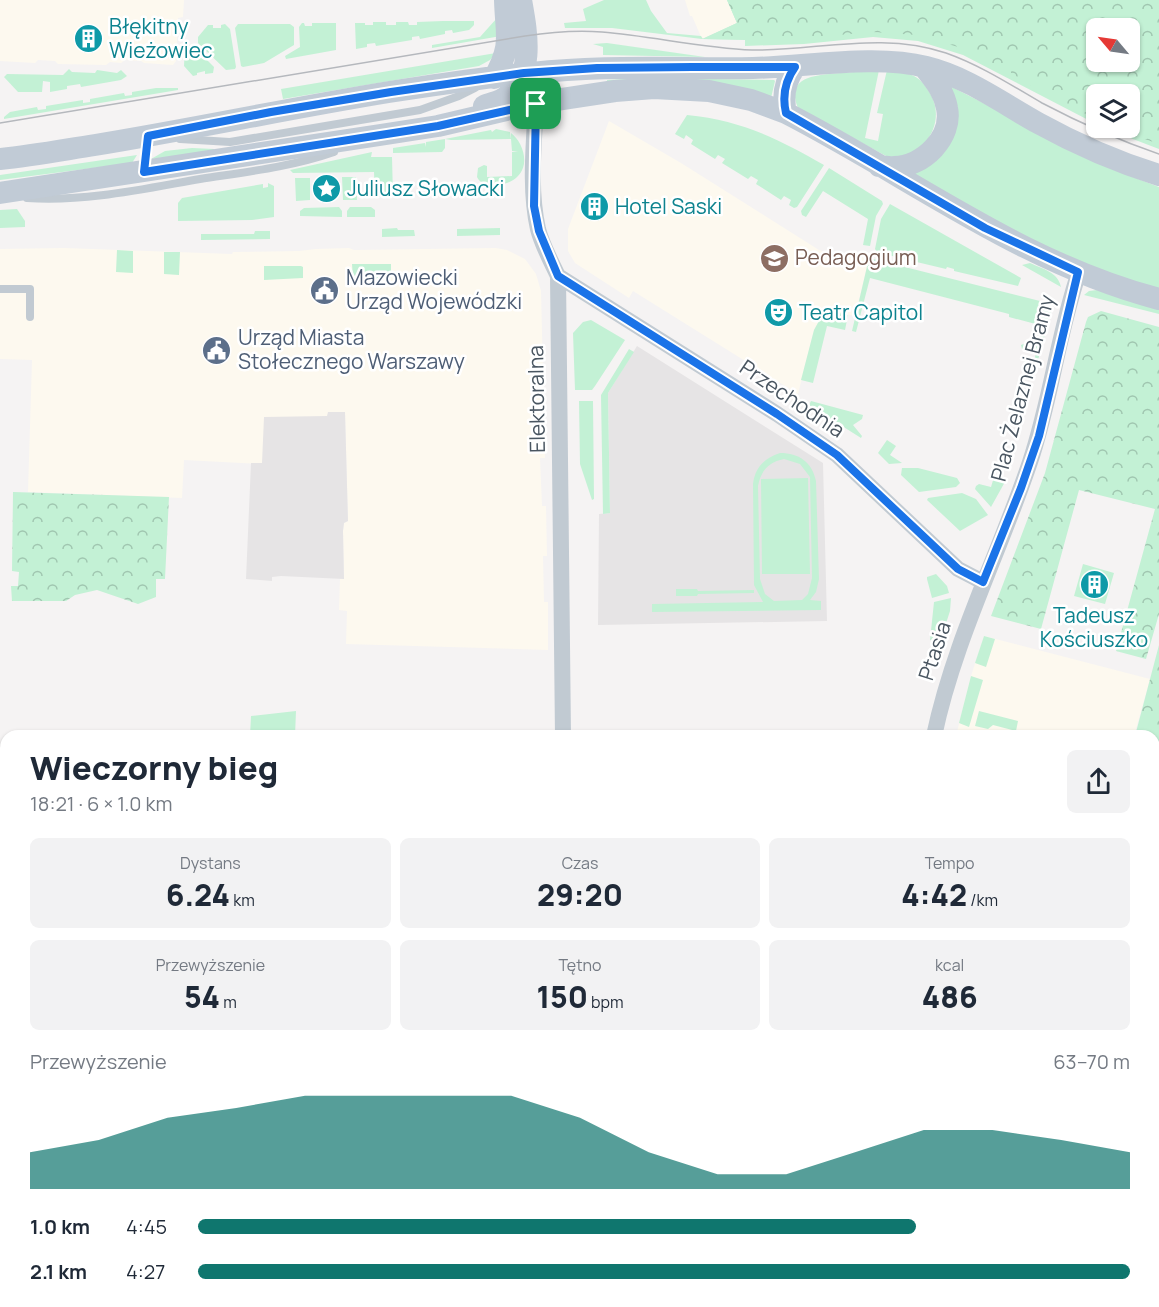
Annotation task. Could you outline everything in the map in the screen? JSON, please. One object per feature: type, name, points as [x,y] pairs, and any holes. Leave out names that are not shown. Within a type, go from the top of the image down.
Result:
[{"type":"main road","points":[[494,78],[508,47],[505,0]]},
{"type":"main road","points":[[438,126],[502,99],[518,86],[524,73],[526,44],[521,0]]},
{"type":"main road","points":[[0,159],[148,136],[391,92],[524,73],[597,68],[795,67],[877,62],[924,67],[964,81],[1071,140],[1130,166],[1159,175]]},
{"type":"main road","points":[[786,113],[783,96],[789,76],[795,67]]},
{"type":"main road","points":[[879,166],[896,168],[917,160],[933,150],[943,136],[948,110],[944,95],[924,67]]},
{"type":"main road","points":[[0,195],[438,126],[536,104],[608,92],[654,88],[717,92],[751,100],[786,113],[985,228],[1078,272],[1129,291],[1159,299]]},
{"type":"street","name":"Elektoralna","points":[[556,70],[539,93],[536,104],[534,206],[539,231],[558,276],[564,730]]},
{"type":"street","name":"Plac Żelaznej Bramy","points":[[983,582],[1021,488],[1039,436],[1078,272]]},
{"type":"street","name":"Przechodnia","points":[[558,276],[777,414],[837,455],[958,569],[983,582]]},
{"type":"street","name":"Ptasia","points":[[936,730],[952,664],[983,582]]},
{"type":"lane","points":[[0,195],[52,200],[146,188],[311,160],[380,135]]},
{"type":"lane","points":[[144,172],[148,136]]},
{"type":"lane","points":[[0,289],[30,289],[30,317]]},
{"type":"shaded area","name":"Błękitny Wieżowiec","points":[[0,0],[184,0],[183,17],[178,18],[176,61],[173,65],[125,60],[121,63],[110,62],[106,65],[58,64],[55,61],[38,60],[35,63],[0,61]]},
{"type":"shaded area","points":[[685,0],[727,0],[737,23],[702,39],[690,16]]},
{"type":"shaded area","points":[[609,121],[681,163],[819,250],[837,255],[838,252],[869,258],[855,316],[825,310],[814,330],[798,394],[633,291],[629,298],[575,263],[568,251],[568,229]]},
{"type":"shaded area","points":[[64,248],[232,254],[233,252],[349,248],[354,250],[496,248],[507,250],[525,259],[536,274],[541,291],[545,458],[540,458],[542,506],[546,506],[547,556],[543,556],[544,602],[548,602],[548,650],[346,644],[347,611],[339,610],[340,579],[344,579],[343,531],[344,523],[348,521],[345,412],[328,412],[328,416],[262,464],[184,460],[182,498],[28,492],[32,360],[0,359],[0,249]]},
{"type":"shaded area","points":[[637,346],[823,463],[827,621],[598,625],[599,514],[610,513],[608,393]]},
{"type":"shaded area","points":[[328,412],[345,412],[348,521],[344,523],[343,531],[344,579],[281,576],[272,577],[272,581],[246,579],[251,463],[262,463],[264,417],[327,416]]},
{"type":"shaded area","points":[[984,636],[1150,679],[1136,730],[958,730]]},
{"type":"green space","points":[[604,0],[646,0],[667,33],[701,36],[703,39],[737,23],[727,0],[1086,27],[1086,72],[1140,72],[1140,52],[1159,34],[1159,149],[1130,138],[1140,138],[1140,84],[1086,84],[1086,119],[963,55],[918,41],[873,37],[804,44],[745,46],[745,40],[702,39],[612,28],[565,28],[564,23],[586,21],[583,9]]},
{"type":"green space","points":[[727,0],[1159,0],[1159,144],[1140,137],[1140,84],[1086,84],[1086,114],[1048,95],[1045,91],[1043,93],[1011,71],[965,49],[917,35],[873,32],[781,40],[702,39],[737,23]]},
{"type":"green space","points":[[497,18],[501,36],[432,48],[432,45],[480,37]]},
{"type":"green space","points":[[474,21],[474,25],[469,30],[453,33],[452,30],[445,31],[445,34],[420,39],[419,36],[412,37],[412,40],[376,46],[375,43],[367,44],[367,47],[356,49],[355,23],[373,25],[373,22],[386,22],[386,25],[396,25],[396,22],[408,22],[409,25],[417,25],[417,22]]},
{"type":"green space","points":[[302,23],[305,26],[312,26],[312,23],[336,23],[336,50],[286,59],[285,56],[300,47],[299,27]]},
{"type":"green space","points":[[225,24],[230,29],[235,69],[226,70],[198,43],[198,37],[208,25],[221,28],[221,25]]},
{"type":"green space","points":[[238,24],[290,24],[294,27],[294,45],[264,63],[243,67],[235,28]]},
{"type":"green space","points":[[607,43],[705,57],[603,55],[603,47],[593,44]]},
{"type":"green space","points":[[185,45],[192,45],[214,67],[213,73],[205,74],[205,71],[193,76],[184,66]]},
{"type":"green space","points":[[496,53],[490,60],[479,66],[283,99],[281,89]]},
{"type":"green space","points":[[69,69],[72,72],[95,73],[97,70],[117,73],[121,70],[127,76],[121,80],[81,87],[80,84],[67,86],[67,89],[50,92],[50,82],[43,81],[42,92],[18,92],[4,77],[7,74],[63,75]]},
{"type":"green space","points":[[879,70],[865,138],[878,141],[883,114],[877,113],[887,70],[917,78],[932,97],[936,116],[931,134],[918,149],[910,154],[900,157],[886,156],[798,108],[795,97],[796,89],[806,79],[814,76]]},
{"type":"green space","points":[[643,78],[775,81],[771,98],[607,84],[607,80]]},
{"type":"green space","points":[[946,84],[1112,169],[1159,187],[1159,291],[1051,253],[912,174],[928,164]]},
{"type":"green space","points":[[156,88],[178,88],[178,90],[4,119],[10,112],[37,107],[38,110],[46,109],[46,106],[83,100],[83,103],[90,102],[90,99],[124,93],[125,96],[132,95],[132,92]]},
{"type":"green space","points":[[687,115],[742,126],[791,147],[824,165],[797,207],[794,208],[789,205],[791,200],[784,196],[781,200],[756,184],[758,180],[751,176],[748,179],[722,163],[725,159],[718,155],[715,159],[691,144],[693,140],[686,135],[684,139],[675,134]]},
{"type":"green space","points":[[496,129],[510,132],[511,139],[445,139],[491,130],[492,132]]},
{"type":"green space","points":[[511,133],[519,142],[524,153],[522,171],[509,182],[497,186],[485,184],[477,177],[478,168],[484,165],[487,166],[487,177],[512,176],[512,152],[518,152],[512,151]]},
{"type":"green space","points":[[445,139],[445,148],[442,152],[393,153],[393,148],[425,143],[426,147],[426,142]]},
{"type":"green space","points":[[192,148],[214,149],[214,151],[151,159],[165,151]]},
{"type":"green space","points":[[372,152],[371,157],[392,157],[393,196],[375,197],[374,172],[293,173],[290,170]]},
{"type":"green space","points":[[137,155],[132,163],[0,180],[0,175]]},
{"type":"green space","points":[[829,168],[882,201],[883,204],[876,216],[870,246],[863,245],[868,219],[823,191],[806,217],[802,215],[801,211]]},
{"type":"green space","points":[[342,177],[356,177],[357,200],[343,200]]},
{"type":"green space","points":[[295,178],[310,178],[310,200],[296,201]]},
{"type":"green space","points":[[268,183],[274,186],[274,217],[252,220],[178,221],[178,203],[182,198],[263,184],[263,188],[268,187]]},
{"type":"green space","points":[[890,204],[1021,278],[1018,286],[954,271],[947,267],[946,269],[904,259],[897,255],[896,257],[877,252],[875,249],[881,219]]},
{"type":"green space","points":[[339,207],[342,217],[300,216],[300,211],[304,208]]},
{"type":"green space","points":[[350,207],[371,207],[375,210],[375,217],[347,217]]},
{"type":"green space","points":[[17,209],[25,221],[25,227],[0,228],[0,210]]},
{"type":"green space","points":[[397,228],[398,230],[414,230],[415,236],[382,237],[382,229]]},
{"type":"green space","points":[[500,228],[500,235],[457,236],[457,229]]},
{"type":"green space","points":[[255,231],[270,231],[270,239],[201,240],[201,234],[254,234]]},
{"type":"green space","points":[[117,250],[133,251],[133,273],[116,272]]},
{"type":"green space","points":[[164,252],[180,252],[179,275],[164,274]]},
{"type":"green space","points":[[869,258],[1048,303],[1052,308],[1037,364],[1023,361],[1023,358],[1034,361],[1036,353],[1022,349],[1021,345],[1026,343],[1038,346],[1043,326],[1009,317],[1009,314],[870,278],[856,332],[852,331]]},
{"type":"green space","points":[[1030,263],[1053,274],[1061,287],[1022,265]]},
{"type":"green space","points":[[352,264],[391,264],[391,278],[353,279]]},
{"type":"green space","points":[[264,266],[301,266],[303,267],[303,278],[264,280]]},
{"type":"green space","points":[[1097,290],[1159,308],[1159,314],[1084,295],[1089,291]]},
{"type":"green space","points":[[825,310],[848,315],[845,330],[827,326],[813,383],[801,380],[814,330]]},
{"type":"green space","points":[[1101,311],[1159,327],[1159,614],[1146,659],[1116,651],[1155,509],[1079,490],[1041,629],[991,616],[1045,473],[1086,322],[1088,317]]},
{"type":"green space","points":[[591,320],[625,340],[592,390],[575,390],[573,333],[583,322]]},
{"type":"green space","points":[[629,349],[634,352],[608,393],[610,513],[603,514],[601,395]]},
{"type":"green space","points":[[579,401],[593,401],[594,499],[592,500],[580,464]]},
{"type":"green space","points":[[811,401],[863,415],[862,419],[853,425],[862,436],[861,438],[809,405]]},
{"type":"green space","points":[[887,440],[896,446],[890,455],[902,463],[889,464],[878,453]]},
{"type":"green space","points":[[787,453],[799,457],[808,464],[814,474],[819,579],[816,592],[810,600],[821,601],[821,610],[652,612],[652,604],[763,602],[754,585],[753,484],[758,468],[774,455]],"holes":[[[784,459],[800,464],[810,477],[812,578],[808,594],[802,600],[774,601],[765,594],[760,579],[758,486],[761,475],[774,462]]]},
{"type":"green space","points":[[902,468],[918,468],[957,478],[960,483],[956,487],[919,492],[901,475]]},
{"type":"green space","points":[[994,477],[1006,480],[991,507],[975,489],[979,484],[991,487]]},
{"type":"green space","points":[[808,478],[810,574],[762,574],[761,479]]},
{"type":"green space","points":[[13,492],[169,497],[165,579],[156,579],[156,597],[138,604],[97,590],[75,595],[66,601],[12,601],[11,586],[18,586],[19,572],[12,571]]},
{"type":"green space","points":[[962,493],[976,499],[988,515],[960,531],[927,500]]},
{"type":"green space","points":[[1083,564],[1114,573],[1105,604],[1074,596]]},
{"type":"green space","points":[[936,574],[947,586],[949,593],[932,598],[927,577]]},
{"type":"green space","points":[[676,589],[754,590],[754,593],[676,596]]},
{"type":"green space","points":[[951,598],[950,611],[940,642],[930,640],[934,602]]},
{"type":"green space","points":[[984,636],[995,639],[986,667],[975,663]]},
{"type":"green space","points":[[1159,645],[1159,730],[1137,730]]},
{"type":"green space","points":[[971,676],[983,680],[969,727],[959,723]]},
{"type":"green space","points":[[296,711],[295,730],[250,730],[251,716]]},
{"type":"green space","points":[[979,711],[1018,721],[1016,730],[993,725],[988,729],[975,726]]},
{"type":"tram line","points":[[0,123],[544,33],[592,31],[752,50],[873,43],[898,43],[922,47],[971,63],[1042,103],[1114,137],[1159,154]]},
{"type":"place","name":"Błękitny Wieżowiec","points":[[88,39]]},
{"type":"place","name":"Juliusz Słowacki","points":[[326,189]]},
{"type":"place","name":"Hotel Saski","points":[[594,207]]},
{"type":"place","name":"Pedagogium","points":[[774,258]]},
{"type":"place","name":"Mazowiecki Urząd Wojewódzki","points":[[325,290]]},
{"type":"place","name":"Teatr Capitol","points":[[778,313]]},
{"type":"place","name":"Urząd Miasta Stołecznego Warszawy","points":[[217,350]]},
{"type":"place","name":"Tadeusz Kościuszko","points":[[1094,585]]},
{"type":"route","points":[[795,67],[789,76],[783,96],[786,113],[985,228],[1078,272],[1039,436],[1021,488],[983,582],[958,569],[837,455],[777,414],[558,276],[539,231],[534,206],[536,104],[438,126],[144,172],[148,136],[391,92],[556,70],[795,67]]}]
